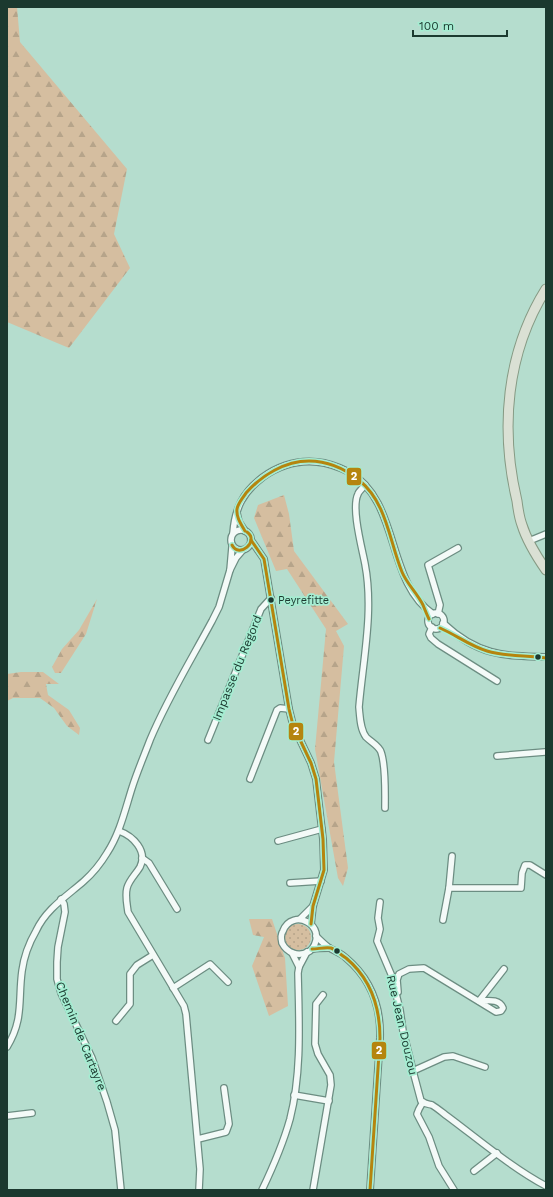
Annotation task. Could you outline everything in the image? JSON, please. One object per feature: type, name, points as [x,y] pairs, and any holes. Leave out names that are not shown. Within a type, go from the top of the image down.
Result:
[{"type":"main road","points":[[546,289],[522,340],[512,375],[509,398],[508,430],[511,474],[518,508],[526,520],[531,540],[546,570]]},
{"type":"main road","points":[[531,540],[546,562]]},
{"type":"street","points":[[230,570],[232,547],[230,541],[233,533],[237,508],[241,500],[257,482],[270,472],[282,466],[310,461],[323,462],[340,467],[352,474],[365,485],[374,496],[382,511],[403,574],[423,606],[434,616],[442,617],[442,626]]},
{"type":"street","points":[[365,485],[357,496],[356,503],[356,520],[365,563],[369,595],[360,713],[362,730],[381,751],[383,761],[385,808]]},
{"type":"street","points":[[237,508],[239,522],[245,531]]},
{"type":"street","points":[[233,533],[239,530],[250,534],[251,540],[264,560],[289,709],[293,725],[309,758],[316,779],[325,854],[324,870],[313,906],[311,924]]},
{"type":"street","points":[[531,540],[546,534]]},
{"type":"street","points":[[7,1047],[17,1026],[20,1014],[22,971],[29,946],[37,928],[61,899],[85,880],[107,853],[119,831],[134,781],[151,738],[219,607],[230,570],[236,558],[251,544],[251,540]]},
{"type":"street","points":[[232,547],[235,549],[260,553]]},
{"type":"street","points":[[432,628],[429,624],[440,604],[428,565],[458,548]]},
{"type":"street","name":"Impasse du Regord","points":[[208,740],[262,609],[270,598]]},
{"type":"street","points":[[432,628],[436,629],[442,626]]},
{"type":"street","points":[[442,626],[472,645],[489,652],[544,658]]},
{"type":"street","points":[[432,628],[429,634],[438,644],[497,681]]},
{"type":"street","points":[[250,779],[277,710],[280,708],[289,709]]},
{"type":"street","points":[[497,756],[546,752]]},
{"type":"street","points":[[278,841],[322,829]]},
{"type":"street","points":[[119,831],[134,840],[140,849],[142,858],[140,866],[127,886],[126,899],[128,912],[184,1006],[186,1014],[198,1139],[200,1169],[199,1190]]},
{"type":"street","points":[[443,920],[449,888],[452,856]]},
{"type":"street","points":[[142,858],[149,863],[177,909]]},
{"type":"street","points":[[449,888],[521,888],[522,873],[525,866],[530,865],[546,875]]},
{"type":"street","points":[[290,883],[321,881]]},
{"type":"street","name":"Chemin de Cartayre","points":[[61,899],[64,904],[65,912],[56,962],[57,979],[61,993],[92,1058],[107,1102],[114,1130],[120,1190]]},
{"type":"street","name":"Rue Jean Douzou","points":[[380,902],[378,918],[380,929],[377,941],[391,974],[412,1071],[419,1096],[423,1102],[418,1114],[429,1136],[439,1166],[454,1190]]},
{"type":"street","points":[[313,906],[300,919],[286,924],[282,933],[283,943],[288,951],[301,954],[309,950],[329,948]]},
{"type":"street","points":[[299,967],[316,941],[316,932],[311,924],[300,919]]},
{"type":"street","points":[[316,936],[329,948],[345,957],[356,967],[371,988],[378,1008],[381,1026],[370,1190]]},
{"type":"street","points":[[262,1190],[275,1164],[290,1118],[294,1095],[298,1053],[299,967],[292,953]]},
{"type":"street","points":[[116,1021],[130,1004],[130,974],[137,965],[153,955]]},
{"type":"street","points":[[173,988],[210,964],[228,982]]},
{"type":"street","points":[[400,1010],[397,980],[399,974],[409,969],[424,968],[479,1001],[504,969]]},
{"type":"street","points":[[313,1190],[332,1085],[330,1075],[314,1044],[316,1004],[322,995]]},
{"type":"street","points":[[412,1071],[444,1057],[453,1056],[485,1067]]},
{"type":"street","points":[[198,1139],[226,1132],[228,1129],[229,1124],[224,1088]]},
{"type":"street","points":[[294,1095],[329,1101]]},
{"type":"street","points":[[423,1102],[442,1112],[497,1153],[546,1186]]},
{"type":"street","points":[[7,1116],[32,1113]]},
{"type":"street","points":[[474,1171],[497,1153]]},
{"type":"green space","points":[[7,7],[17,7],[20,42],[127,169],[114,234],[130,268],[69,348],[7,322]]},
{"type":"green space","points":[[284,495],[289,514],[294,551],[348,624],[336,631],[344,646],[334,762],[348,868],[343,886],[338,878],[315,749],[326,629],[287,569],[276,571],[254,518],[258,505]]},
{"type":"green space","points":[[97,599],[86,634],[61,673],[55,673],[52,667],[62,649],[79,630]]},
{"type":"green space","points":[[21,672],[43,672],[59,684],[46,684],[48,695],[69,710],[80,728],[79,735],[67,726],[54,708],[40,698],[13,698],[7,701],[7,674]]},
{"type":"green space","points":[[249,919],[272,919],[285,958],[288,1006],[269,1016],[252,966],[264,937],[253,935]]},
{"type":"green space","points":[[298,924],[307,928],[311,937],[307,946],[298,950],[289,946],[285,937],[289,928]]},
{"type":"transit line","name":"2","points":[[245,531],[238,518],[237,512],[239,503],[252,486],[274,470],[291,463],[309,461],[322,462],[342,469],[359,480],[376,500],[386,523],[402,572],[421,601],[429,619]]},
{"type":"transit line","name":"2","points":[[232,545],[235,549],[239,550],[247,547],[251,540],[247,532]]},
{"type":"transit line","name":"2","points":[[251,540],[264,559],[293,725],[311,763],[316,779],[323,839],[324,870],[313,906],[311,924]]},
{"type":"transit line","name":"2","points":[[440,628],[475,646],[494,653],[546,658]]},
{"type":"transit line","name":"2","points":[[312,949],[331,948],[346,958],[355,966],[368,984],[376,1004],[380,1026],[380,1038],[370,1190]]},
{"type":"place","name":"Peyrefitte","points":[[271,600]]}]
